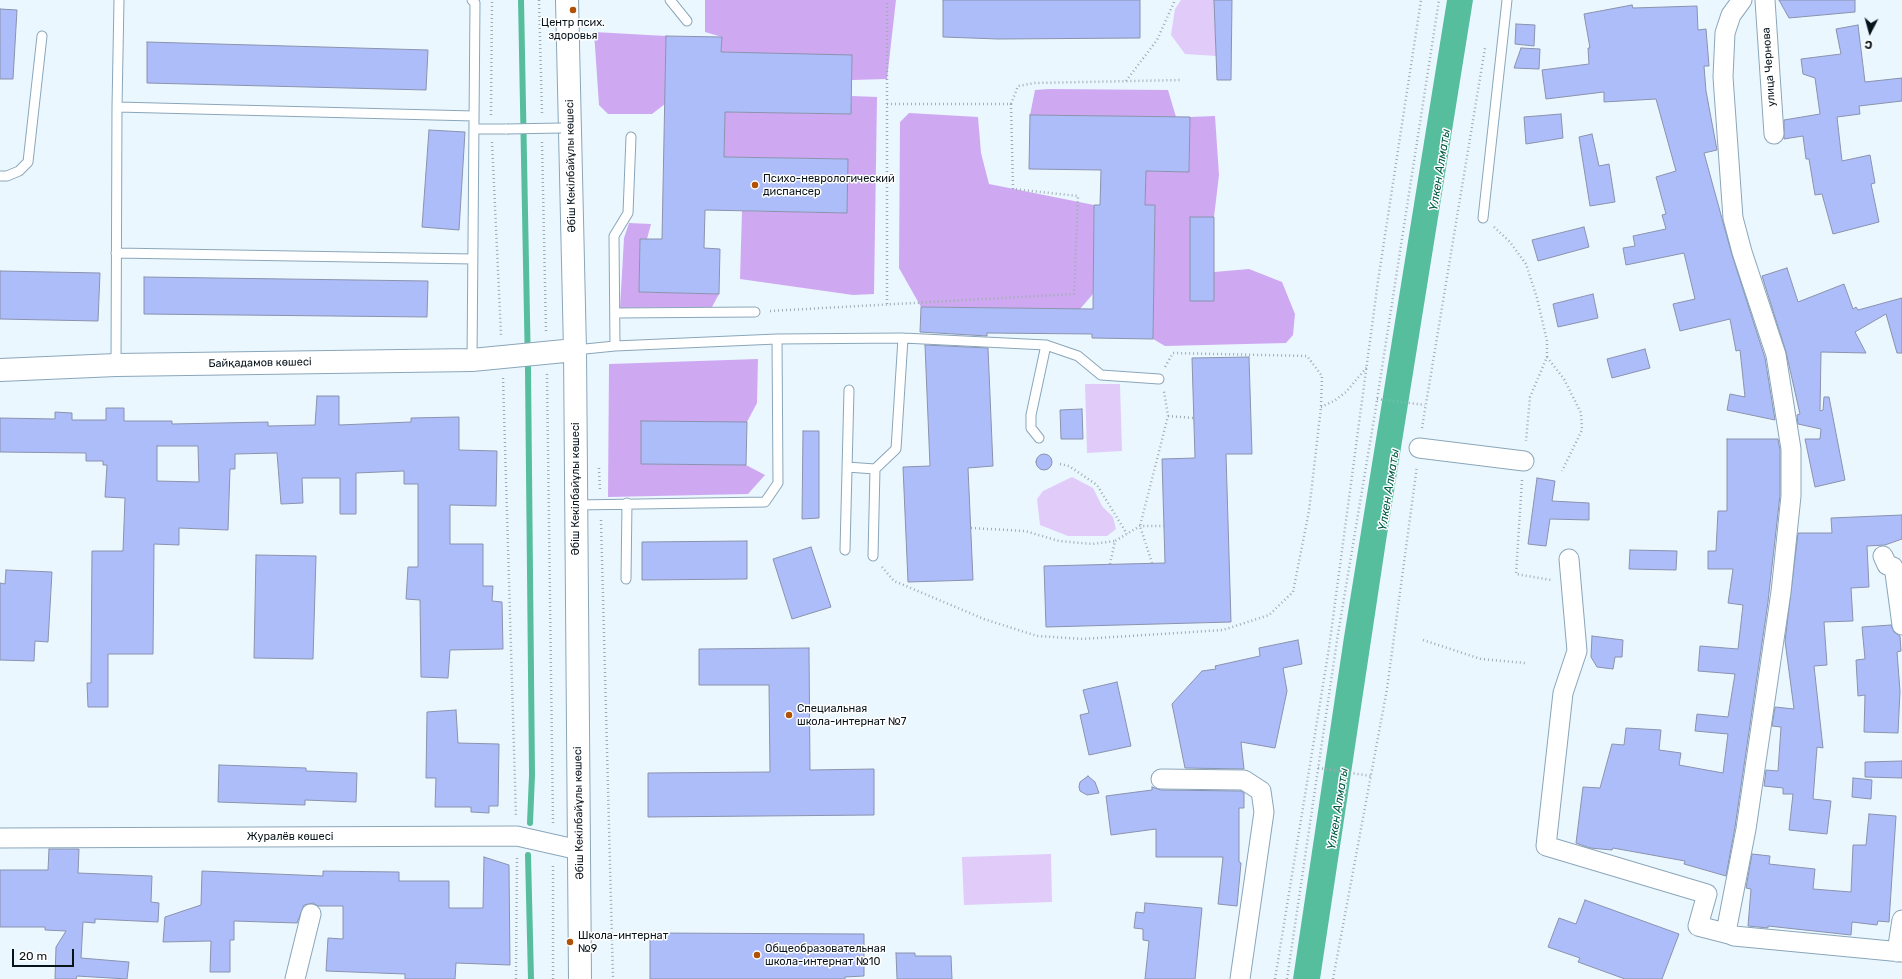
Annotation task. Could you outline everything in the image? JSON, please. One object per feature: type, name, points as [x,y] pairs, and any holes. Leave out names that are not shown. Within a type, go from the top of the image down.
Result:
[{"type":"street","name":"Әбіш Кекілбайұлы көшесі","points":[[567,0],[566,128],[575,350],[580,979]]},
{"type":"street","points":[[1729,934],[1727,927],[1729,908],[1746,828],[1781,592],[1791,496],[1791,450],[1776,354],[1742,252],[1733,218],[1723,77],[1725,33],[1731,15],[1742,0]]},
{"type":"street","name":"улица Чернова","points":[[1765,0],[1774,134]]},
{"type":"street","name":"Байқадамов көшесі","points":[[0,370],[116,365],[472,360],[526,356],[575,350]]},
{"type":"street","points":[[1419,448],[1524,461]]},
{"type":"street","points":[[1883,556],[1887,565],[1893,567],[1895,573],[1902,625]]},
{"type":"street","points":[[1569,559],[1577,651],[1562,693],[1546,846],[1708,894],[1698,926],[1734,936],[1900,952],[1902,920]]},
{"type":"street","points":[[1161,779],[1244,780],[1261,791],[1264,812],[1240,979]]},
{"type":"street","name":"Журалёв көшесі","points":[[0,838],[517,836],[579,850]]},
{"type":"street","points":[[295,979],[311,914]]},
{"type":"lane","points":[[116,365],[117,107],[120,0]]},
{"type":"lane","points":[[472,0],[475,3],[472,360]]},
{"type":"lane","points":[[670,0],[687,21]]},
{"type":"lane","points":[[1483,218],[1508,0]]},
{"type":"lane","points":[[0,176],[7,176],[19,171],[28,162],[42,36]]},
{"type":"lane","points":[[117,107],[474,116]]},
{"type":"lane","points":[[474,129],[566,128]]},
{"type":"lane","points":[[615,346],[614,236],[628,213],[630,137]]},
{"type":"lane","points":[[116,253],[473,259]]},
{"type":"lane","points":[[614,313],[755,312]]},
{"type":"lane","points":[[575,350],[615,346],[777,340],[903,338],[1046,345],[1078,356],[1101,375],[1159,379]]},
{"type":"lane","points":[[873,556],[875,469],[896,449],[903,338]]},
{"type":"lane","points":[[576,505],[765,502],[778,483],[777,340]]},
{"type":"lane","points":[[1039,438],[1031,428],[1031,415],[1046,345]]},
{"type":"lane","points":[[845,550],[849,390]]},
{"type":"lane","points":[[847,467],[875,469]]},
{"type":"lane","points":[[626,579],[627,503]]},
{"type":"path","points":[[492,0],[491,129],[526,356],[553,845],[553,979]]},
{"type":"path","points":[[516,979],[517,836],[526,356],[542,129],[539,0]]},
{"type":"path","points":[[887,0],[887,304]]},
{"type":"path","points":[[1125,81],[1157,40],[1175,0]]},
{"type":"path","points":[[1275,979],[1329,648],[1367,367],[1421,0]]},
{"type":"path","points":[[1287,979],[1338,634],[1377,399],[1439,0]]},
{"type":"path","points":[[1333,979],[1387,689],[1425,405],[1485,46]]},
{"type":"path","points":[[755,312],[1074,294],[1078,196],[1013,189],[1010,104],[1018,86],[1034,83],[1182,80]]},
{"type":"path","points":[[887,104],[1010,104]]},
{"type":"path","points":[[1483,218],[1510,242],[1526,264],[1537,298],[1547,341],[1547,358],[1530,397],[1519,505],[1516,574],[1571,584]]},
{"type":"path","points":[[873,556],[894,581],[984,619],[1037,636],[1083,639],[1223,630],[1269,615],[1293,592],[1309,511],[1321,407],[1322,376],[1307,356],[1173,353],[1159,379],[1166,394],[1168,416],[1140,526],[1152,563]]},
{"type":"path","points":[[1547,358],[1564,379],[1581,413],[1582,430],[1562,471]]},
{"type":"path","points":[[1321,407],[1334,402],[1346,392],[1356,378],[1367,367]]},
{"type":"path","points":[[1377,399],[1425,405]]},
{"type":"path","points":[[1168,416],[1193,418]]},
{"type":"path","points":[[1060,464],[1069,466],[1097,485],[1127,534]]},
{"type":"path","points":[[971,528],[1025,531],[1059,541],[1092,544],[1115,541],[1140,526],[1164,526]]},
{"type":"path","points":[[1110,564],[1115,541]]},
{"type":"path","points":[[1422,640],[1481,659],[1525,663]]},
{"type":"path","points":[[1318,768],[1371,776]]},
{"type":"shaded area","points":[[705,0],[896,0],[887,79],[852,80],[852,56],[721,52],[722,37],[705,32]]},
{"type":"shaded area","points":[[1181,0],[1214,0],[1216,56],[1185,54],[1171,35],[1175,9]]},
{"type":"shaded area","points":[[594,32],[666,36],[665,104],[652,114],[608,114],[599,105]]},
{"type":"shaded area","points":[[1035,90],[1168,90],[1176,117],[1030,115]]},
{"type":"shaded area","points":[[852,96],[877,97],[874,294],[853,295],[740,279],[742,211],[847,213],[848,159],[724,157],[725,112],[850,114]]},
{"type":"shaded area","points":[[909,113],[978,117],[981,153],[989,184],[1094,205],[1093,294],[1080,309],[921,307],[899,268],[900,122]]},
{"type":"shaded area","points":[[1215,116],[1219,175],[1214,217],[1190,217],[1190,301],[1214,301],[1214,272],[1249,269],[1282,282],[1295,314],[1293,335],[1286,343],[1165,346],[1153,339],[1155,205],[1145,205],[1146,171],[1189,172],[1190,117]]},
{"type":"shaded area","points":[[629,223],[651,224],[647,239],[640,239],[639,292],[719,294],[712,307],[620,308],[624,238]]},
{"type":"shaded area","points":[[758,359],[757,403],[747,422],[641,422],[641,464],[746,465],[765,475],[748,494],[608,497],[609,364]]},
{"type":"shaded area","points":[[1085,384],[1120,384],[1122,451],[1087,453]]},
{"type":"shaded area","points":[[1072,477],[1093,488],[1102,506],[1113,517],[1116,529],[1107,536],[1068,536],[1040,525],[1037,499],[1043,491]]},
{"type":"shaded area","points":[[1051,854],[1052,902],[964,905],[962,857]]},
{"type":"water","name":"Үлкен Алматы","points":[[1447,0],[1473,0],[1386,541],[1320,979],[1293,979],[1344,637]]},
{"type":"building","points":[[943,0],[1140,0],[1140,38],[998,39],[943,37]]},
{"type":"building","points":[[1214,0],[1232,0],[1231,80],[1217,80]]},
{"type":"building","points":[[1779,0],[1855,0],[1855,12],[1789,18]]},
{"type":"building","points":[[1632,5],[1633,8],[1697,6],[1698,30],[1706,29],[1709,66],[1704,66],[1706,91],[1717,150],[1704,153],[1732,255],[1765,358],[1775,420],[1727,410],[1730,394],[1745,397],[1740,350],[1736,351],[1730,319],[1680,331],[1673,304],[1695,299],[1684,253],[1626,265],[1623,248],[1635,246],[1633,236],[1666,229],[1662,215],[1666,214],[1656,177],[1676,171],[1656,99],[1604,102],[1604,92],[1546,99],[1542,70],[1589,64],[1588,48],[1590,48],[1584,14]]},
{"type":"building","points":[[0,9],[17,10],[13,79],[0,79]]},
{"type":"building","points":[[1516,24],[1535,25],[1534,46],[1515,44]]},
{"type":"building","points":[[1858,25],[1865,82],[1902,78],[1902,101],[1859,106],[1860,114],[1837,117],[1842,161],[1870,155],[1875,183],[1871,184],[1879,222],[1833,234],[1822,194],[1815,195],[1809,159],[1806,159],[1803,136],[1784,139],[1784,120],[1820,114],[1815,78],[1803,74],[1801,59],[1841,54],[1836,29]]},
{"type":"building","name":"Психо-неврологический диспансер","points":[[666,36],[722,37],[721,52],[852,55],[851,114],[725,112],[724,157],[848,159],[847,213],[705,210],[704,248],[720,249],[719,294],[639,292],[640,239],[662,239]]},
{"type":"building","points":[[147,42],[428,50],[426,90],[147,83]]},
{"type":"building","points":[[1521,48],[1540,49],[1539,69],[1514,68]]},
{"type":"building","points":[[1561,114],[1563,138],[1526,144],[1524,117]]},
{"type":"building","points":[[1030,115],[1190,117],[1189,172],[1146,171],[1145,205],[1155,205],[1153,339],[1092,338],[1092,334],[987,333],[987,336],[920,332],[921,307],[1093,309],[1094,205],[1100,205],[1101,170],[1029,169]]},
{"type":"building","points":[[429,130],[465,132],[459,230],[422,227]]},
{"type":"building","points":[[1592,134],[1599,166],[1609,164],[1615,202],[1590,206],[1579,137]]},
{"type":"building","points":[[1190,217],[1214,217],[1214,301],[1190,301]]},
{"type":"building","points":[[1584,227],[1589,247],[1538,261],[1532,240]]},
{"type":"building","points":[[1787,268],[1798,302],[1844,284],[1853,309],[1856,307],[1858,310],[1902,298],[1902,353],[1897,353],[1886,314],[1855,332],[1866,353],[1821,352],[1820,411],[1823,410],[1824,397],[1829,397],[1845,480],[1815,487],[1805,439],[1820,439],[1821,429],[1798,424],[1797,415],[1800,414],[1786,352],[1762,276]]},
{"type":"building","points":[[0,271],[100,273],[98,321],[0,319]]},
{"type":"building","points":[[144,277],[428,281],[427,317],[144,314]]},
{"type":"building","points":[[1593,294],[1598,318],[1558,327],[1553,304]]},
{"type":"building","points":[[925,345],[988,348],[993,466],[968,468],[973,580],[908,582],[903,467],[930,466]]},
{"type":"building","points":[[1645,349],[1650,368],[1612,378],[1607,359]]},
{"type":"building","points":[[1249,357],[1252,454],[1226,454],[1231,622],[1046,627],[1044,566],[1165,563],[1162,459],[1195,458],[1192,358]]},
{"type":"building","points":[[317,396],[339,396],[339,425],[411,422],[411,418],[459,417],[459,450],[497,451],[496,506],[450,505],[450,544],[483,544],[483,586],[493,586],[492,601],[502,602],[503,649],[450,650],[448,678],[421,677],[420,600],[406,599],[408,567],[418,567],[418,484],[404,484],[404,471],[356,473],[356,514],[340,514],[340,478],[302,478],[303,503],[281,504],[277,453],[235,454],[235,469],[230,469],[228,530],[179,528],[179,545],[154,544],[153,654],[108,654],[108,707],[88,707],[87,683],[91,683],[92,551],[123,551],[125,498],[105,497],[107,465],[103,465],[103,461],[86,461],[86,453],[0,452],[0,418],[55,419],[55,412],[72,413],[72,420],[106,420],[106,408],[124,408],[124,421],[172,421],[172,424],[268,422],[268,426],[315,425]],"holes":[[[157,446],[198,446],[199,482],[157,481]]]},
{"type":"building","points":[[1082,409],[1083,439],[1061,439],[1060,410]]},
{"type":"building","points":[[641,421],[747,422],[746,465],[641,464]]},
{"type":"building","points":[[803,431],[819,431],[819,518],[802,519]]},
{"type":"building","points":[[1727,439],[1778,439],[1780,450],[1780,495],[1768,602],[1735,827],[1726,876],[1684,864],[1685,861],[1613,848],[1612,850],[1590,848],[1576,843],[1583,787],[1600,788],[1612,744],[1624,745],[1626,728],[1661,730],[1659,750],[1681,753],[1679,765],[1723,773],[1728,734],[1695,731],[1697,714],[1728,717],[1735,674],[1698,671],[1700,646],[1738,649],[1743,605],[1728,603],[1733,569],[1708,569],[1708,551],[1716,551],[1718,511],[1727,511]]},
{"type":"building","points":[[1041,454],[1047,454],[1052,459],[1050,468],[1047,470],[1041,470],[1036,465],[1036,459]]},
{"type":"building","points":[[1537,478],[1555,481],[1552,501],[1589,503],[1589,520],[1550,519],[1546,546],[1528,544]]},
{"type":"building","points":[[1902,515],[1902,539],[1885,545],[1867,546],[1869,587],[1851,588],[1853,621],[1824,622],[1827,665],[1814,666],[1823,748],[1817,747],[1813,799],[1831,801],[1827,834],[1789,830],[1793,794],[1783,794],[1783,788],[1764,786],[1766,770],[1778,771],[1781,727],[1772,726],[1775,707],[1794,709],[1785,641],[1798,533],[1832,533],[1831,518]]},
{"type":"building","points":[[747,541],[747,579],[642,580],[642,542]]},
{"type":"building","points":[[811,547],[831,607],[792,619],[773,559]]},
{"type":"building","points":[[1630,550],[1677,551],[1676,570],[1629,569]]},
{"type":"building","points":[[256,555],[316,556],[313,659],[254,658]]},
{"type":"building","points":[[6,570],[52,572],[48,642],[35,641],[34,661],[0,660],[0,583],[5,584]]},
{"type":"building","points":[[1891,625],[1894,632],[1900,636],[1901,651],[1897,652],[1900,691],[1898,733],[1864,732],[1865,695],[1858,696],[1856,660],[1865,659],[1862,627]]},
{"type":"building","points":[[1592,636],[1623,640],[1622,657],[1615,657],[1613,669],[1597,667],[1591,657]]},
{"type":"building","points":[[1298,640],[1302,664],[1283,668],[1287,691],[1275,748],[1241,742],[1244,769],[1185,768],[1172,704],[1202,671],[1216,669],[1215,666],[1260,656],[1259,648]]},
{"type":"building","name":"Специальная школа-интернат №7","points":[[809,648],[810,770],[874,769],[874,815],[648,817],[648,773],[770,772],[769,685],[699,685],[699,649]]},
{"type":"building","points":[[1117,682],[1131,746],[1089,755],[1080,715],[1089,713],[1083,690]]},
{"type":"building","points":[[456,710],[458,743],[499,744],[498,806],[489,806],[489,813],[471,812],[471,807],[435,807],[436,778],[426,778],[427,712]]},
{"type":"building","points":[[1902,761],[1902,778],[1865,777],[1865,762]]},
{"type":"building","points":[[219,765],[306,768],[306,771],[357,773],[356,802],[305,800],[305,805],[218,802]]},
{"type":"building","points":[[1088,776],[1095,782],[1099,793],[1087,795],[1080,791],[1080,782]]},
{"type":"building","points":[[1853,778],[1872,780],[1871,799],[1852,797]]},
{"type":"building","points":[[1152,787],[1161,790],[1241,791],[1244,793],[1244,808],[1239,808],[1239,862],[1241,863],[1237,906],[1218,904],[1223,857],[1156,857],[1156,829],[1111,835],[1106,796],[1152,790]]},
{"type":"building","points":[[1869,814],[1896,816],[1889,922],[1878,921],[1877,925],[1852,922],[1851,935],[1768,926],[1768,928],[1748,926],[1751,889],[1746,888],[1752,854],[1770,856],[1769,864],[1815,869],[1813,889],[1851,892],[1853,845],[1866,845]]},
{"type":"building","points":[[49,849],[79,849],[78,873],[152,876],[151,902],[159,903],[158,922],[95,919],[95,923],[83,922],[81,958],[129,962],[127,979],[77,976],[76,979],[55,979],[56,947],[66,931],[45,930],[45,927],[0,927],[0,870],[48,870]]},
{"type":"building","points":[[484,857],[509,865],[510,965],[456,963],[455,979],[405,979],[405,974],[326,971],[328,938],[343,939],[343,906],[318,906],[313,903],[304,905],[297,923],[234,921],[234,940],[230,940],[230,972],[210,972],[211,941],[163,942],[165,917],[201,905],[202,871],[323,876],[323,871],[399,872],[399,881],[449,881],[449,908],[483,908]]},
{"type":"building","points":[[1585,900],[1679,934],[1662,979],[1625,979],[1578,962],[1580,958],[1548,947],[1559,918],[1576,924]]},
{"type":"building","points":[[1145,903],[1202,908],[1195,979],[1145,979],[1149,941],[1143,940],[1143,929],[1134,928],[1136,912],[1144,913]]},
{"type":"building","name":"Общеобразовательная школа-интернат №10","points":[[650,933],[864,934],[864,976],[845,977],[845,979],[650,979]]},
{"type":"building","points":[[896,953],[915,953],[915,956],[951,956],[952,979],[897,979]]},
{"type":"waterway","points":[[521,0],[528,370],[532,775],[530,823]]},
{"type":"waterway","points":[[528,855],[531,979]]},
{"type":"place","name":"Центр псих. здоровья","points":[[573,10]]},
{"type":"place","name":"Психо-неврологический диспансер","points":[[755,185]]},
{"type":"place","name":"Специальная школа-интернат №7","points":[[789,715]]},
{"type":"place","name":"Школа-интернат №9","points":[[570,942]]},
{"type":"place","name":"Общеобразовательная школа-интернат №10","points":[[757,955]]}]
